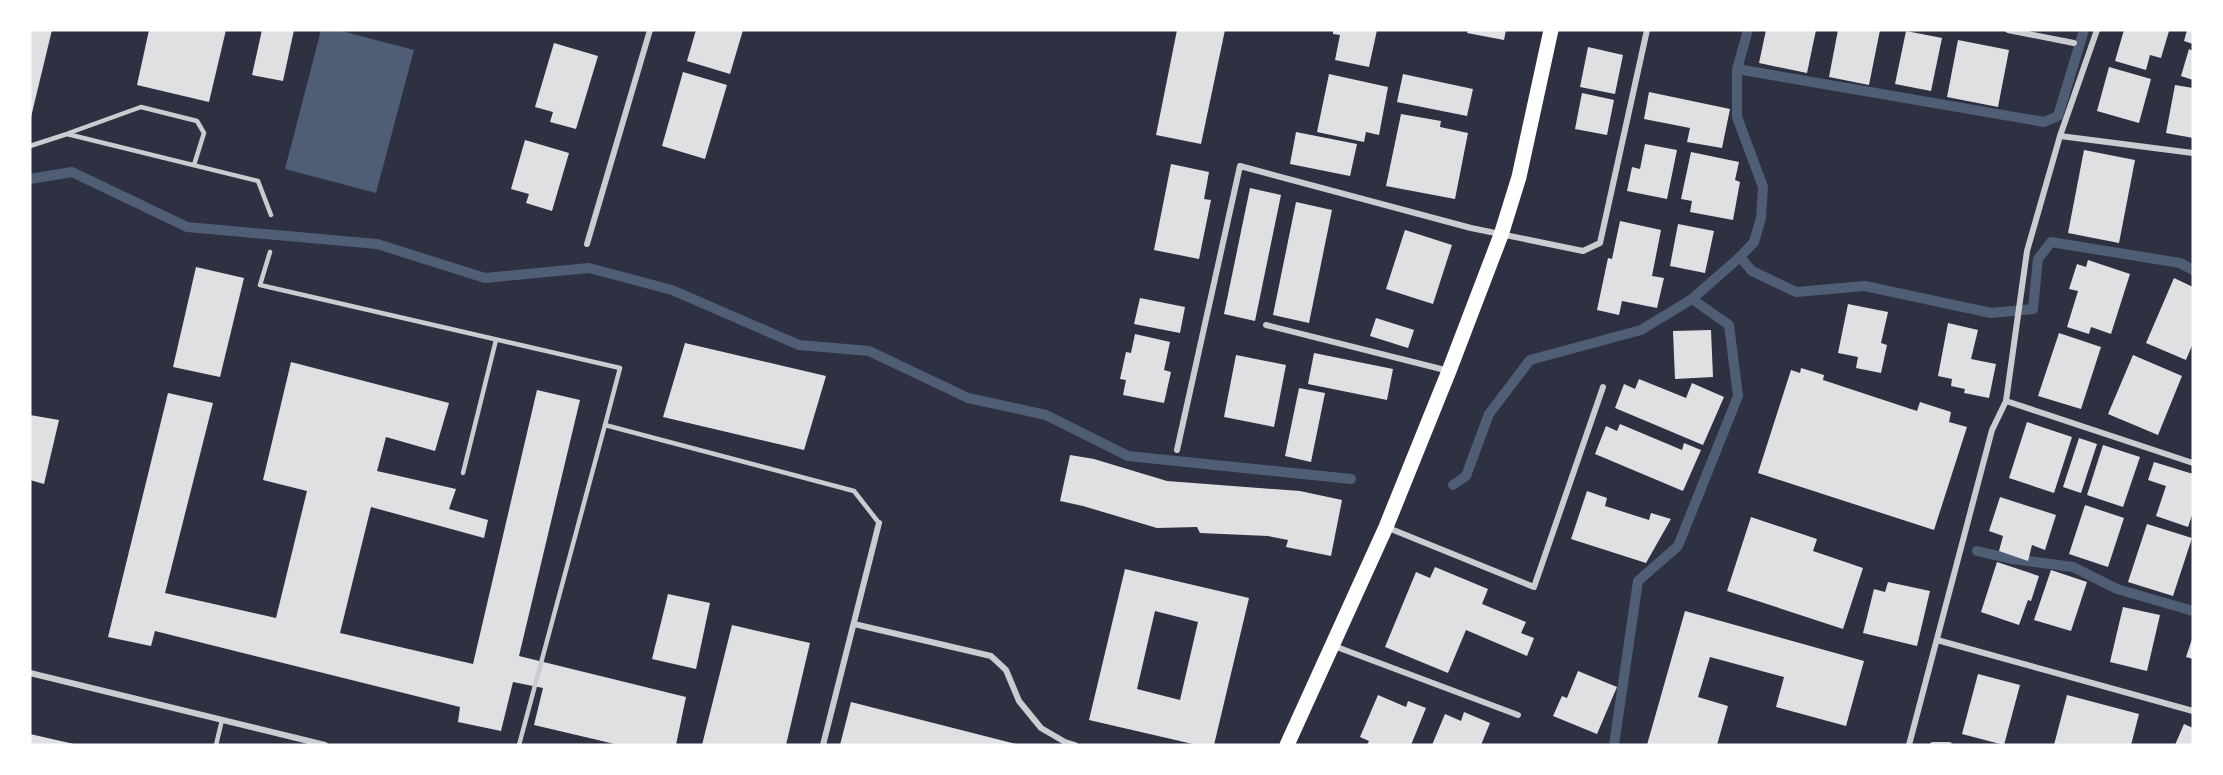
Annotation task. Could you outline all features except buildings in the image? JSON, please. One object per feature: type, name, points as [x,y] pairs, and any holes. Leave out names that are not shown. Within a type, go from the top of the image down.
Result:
[{"type":"main road","points":[[1287,745],[1386,526],[1501,235],[1519,177],[1551,30]]},
{"type":"street","points":[[587,244],[650,30]]},
{"type":"street","points":[[1177,450],[1240,166],[1501,235],[1582,251],[1600,243],[1647,30]]},
{"type":"street","points":[[2008,30],[2074,43]]},
{"type":"street","points":[[1909,745],[1992,430],[2006,401],[2027,250],[2060,136],[2097,30]]},
{"type":"street","points":[[2060,136],[2193,153]]},
{"type":"street","points":[[1266,325],[1449,371]]},
{"type":"street","points":[[1386,526],[1534,587],[1603,387]]},
{"type":"street","points":[[2006,401],[2193,464]]},
{"type":"street","points":[[823,745],[879,523]]},
{"type":"street","points":[[854,624],[991,656],[1006,670],[1019,701],[1041,728],[1075,745]]},
{"type":"street","points":[[1936,640],[2193,711]]},
{"type":"street","points":[[1331,645],[1518,715]]},
{"type":"street","points":[[30,673],[325,745]]},
{"type":"street","points":[[1933,745],[1949,745]]},
{"type":"lane","points":[[30,146],[141,107],[196,121],[204,133],[194,165]]},
{"type":"lane","points":[[67,134],[258,181],[271,215]]},
{"type":"lane","points":[[270,252],[260,285],[620,368],[519,745]]},
{"type":"lane","points":[[463,473],[496,340]]},
{"type":"lane","points":[[605,425],[854,491],[879,523]]},
{"type":"lane","points":[[216,745],[222,720]]},
{"type":"water","points":[[321,30],[338,30],[414,50],[376,193],[285,169]]},
{"type":"waterway","points":[[1453,485],[1466,476],[1489,414],[1530,360],[1641,330],[1692,299],[1754,242],[1761,218],[1763,187],[1737,117],[1737,69],[1748,30]]},
{"type":"waterway","points":[[1737,69],[2044,122],[2058,116],[2084,30]]},
{"type":"waterway","points":[[30,179],[72,172],[187,227],[377,244],[485,278],[589,268],[672,290],[799,345],[869,351],[968,398],[1046,415],[1128,456],[1351,479]]},
{"type":"waterway","points":[[1740,257],[1752,271],[1796,292],[1865,286],[1991,313],[2033,309],[2038,259],[2051,242],[2180,263],[2193,270]]},
{"type":"waterway","points":[[1614,745],[1638,581],[1678,546],[1738,396],[1729,325],[1692,299]]},
{"type":"waterway","points":[[1977,551],[2012,559],[2073,567],[2117,589],[2193,611]]}]
